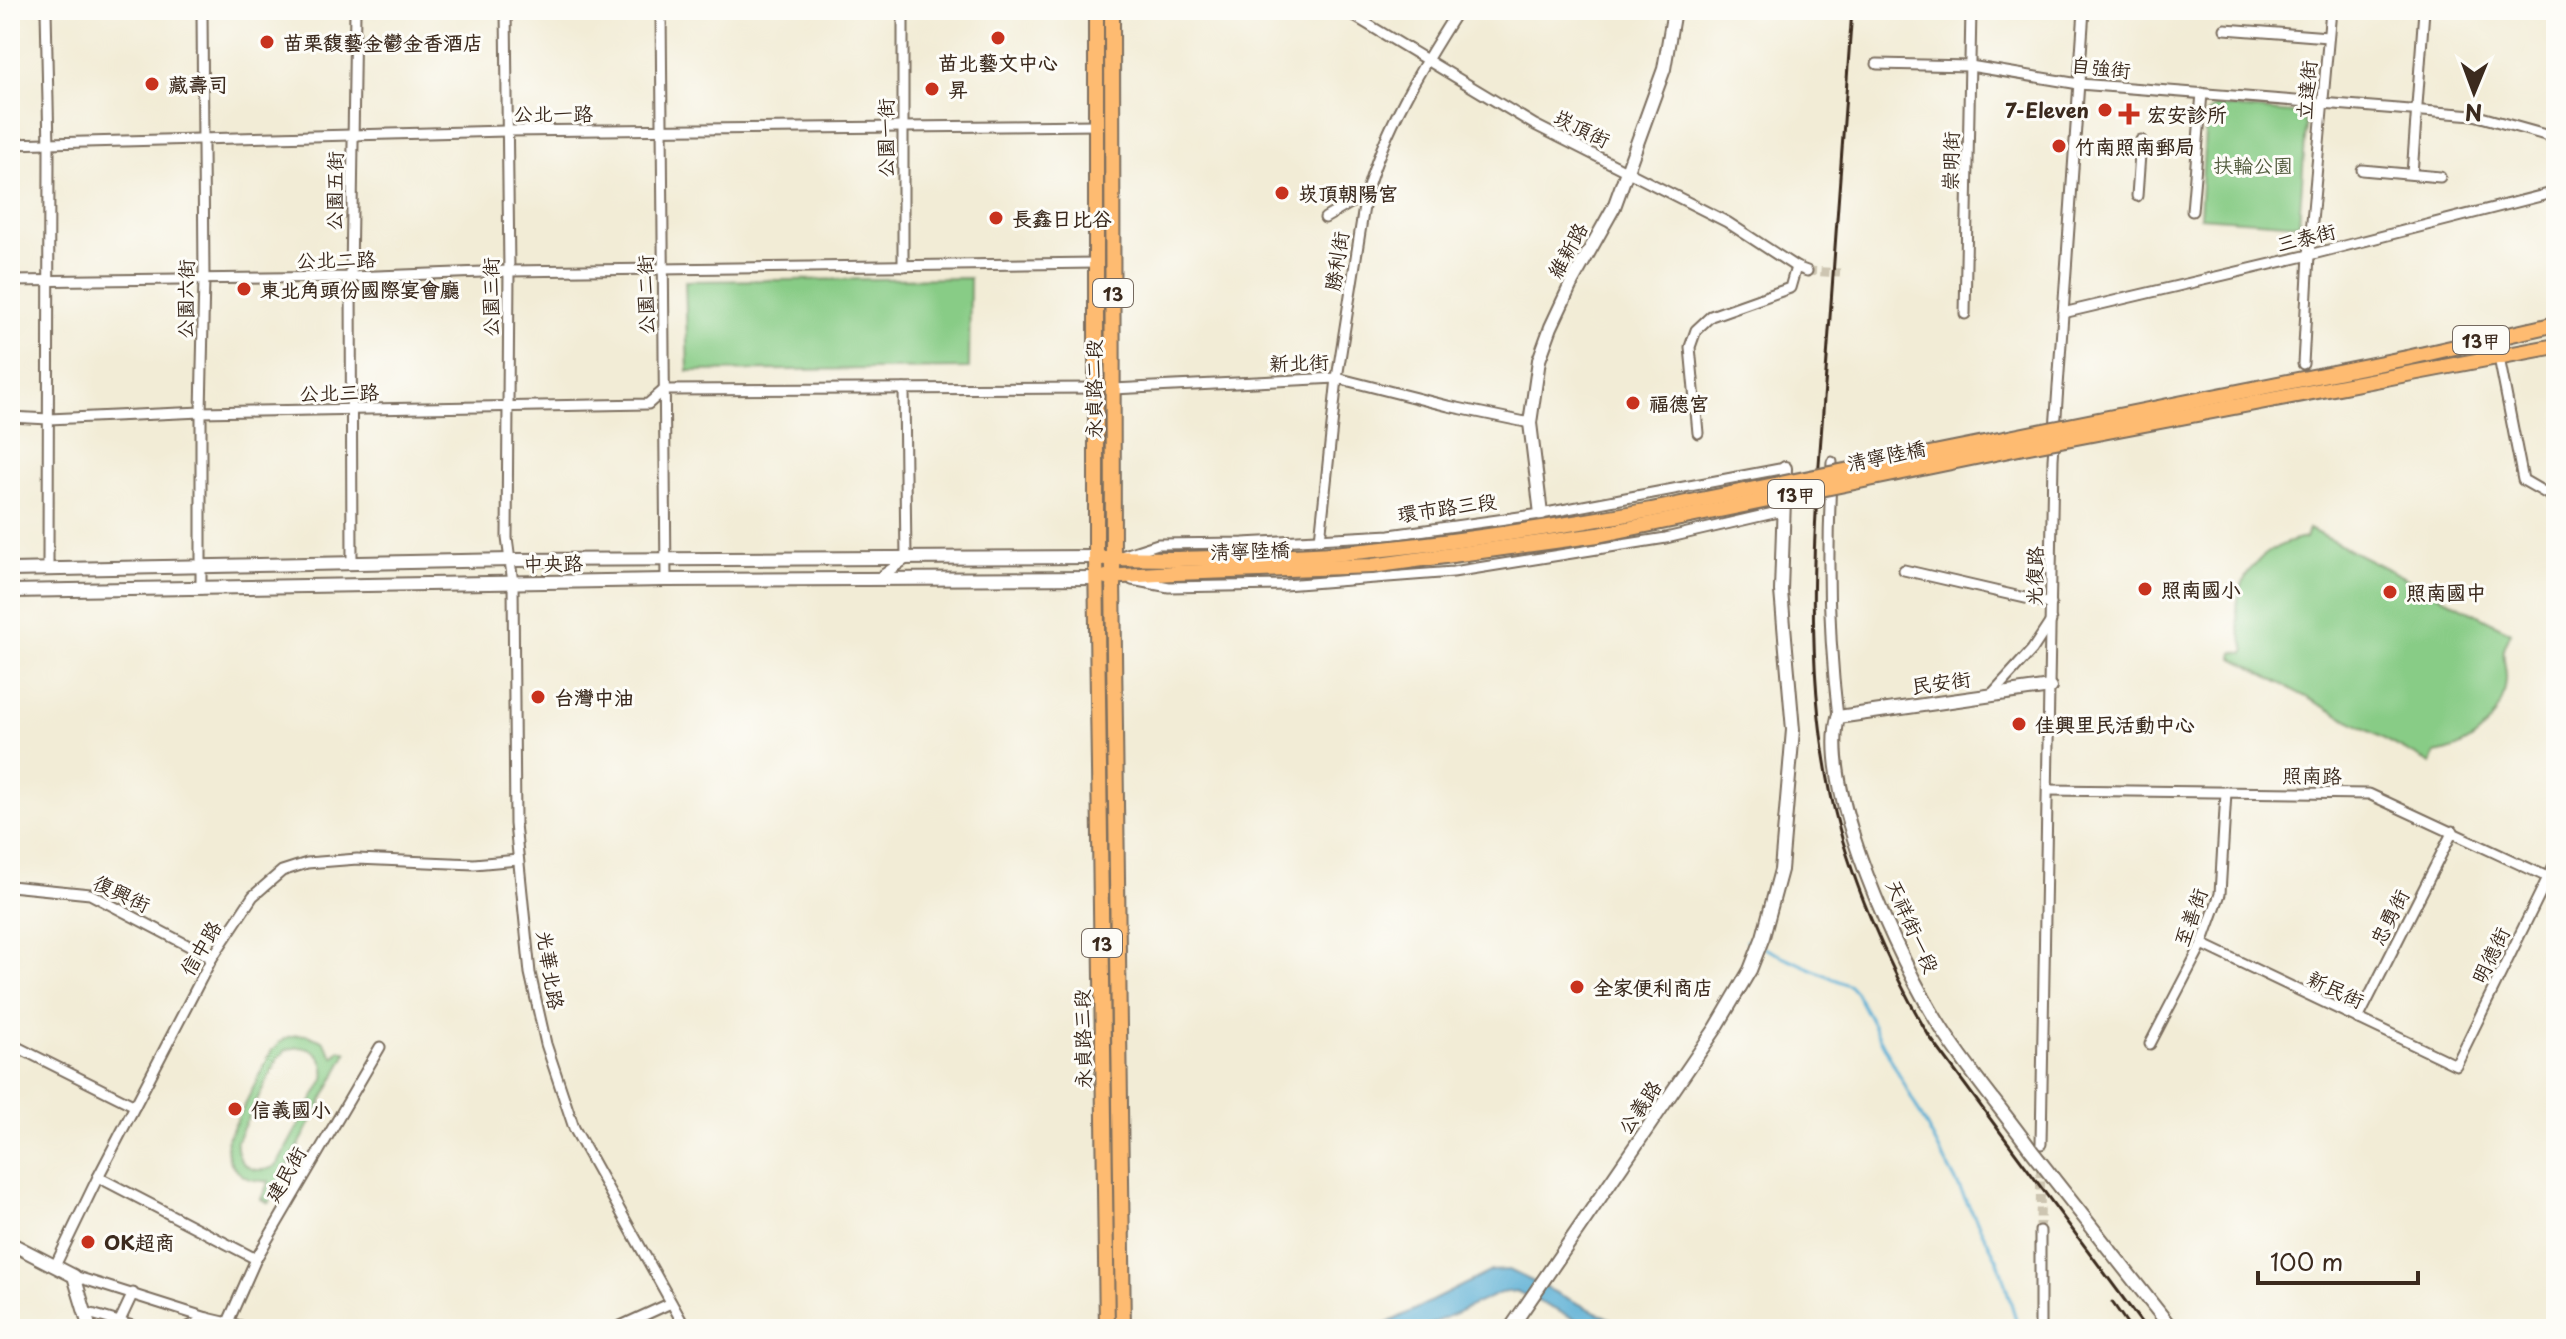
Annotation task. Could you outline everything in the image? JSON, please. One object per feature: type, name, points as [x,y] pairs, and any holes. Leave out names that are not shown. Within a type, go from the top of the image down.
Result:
[{"type":"main road","name":"永貞路二段","points":[[1096,10],[1096,557]]},
{"type":"main road","name":"永貞路二段","points":[[1112,10],[1113,577]]},
{"type":"main road","points":[[1096,196],[1112,196]]},
{"type":"main road","name":"13甲","points":[[2495,337],[2556,324]]},
{"type":"main road","name":"清寧陸橋","points":[[1174,566],[1475,539],[1572,524],[2407,358],[2495,337]]},
{"type":"main road","name":"13甲","points":[[2499,357],[2556,346]]},
{"type":"main road","name":"清寧陸橋","points":[[1174,566],[1372,566],[1598,535],[2024,447],[2499,357]]},
{"type":"main road","name":"13甲","points":[[1096,557],[1174,566]]},
{"type":"main road","name":"永貞路三段","points":[[1096,557],[1107,1329]]},
{"type":"main road","name":"13甲","points":[[1097,578],[1174,566]]},
{"type":"main road","name":"永貞路三段","points":[[1113,577],[1123,1329]]},
{"type":"street","points":[[46,10],[48,569]]},
{"type":"street","name":"公園六街","points":[[201,589],[204,279],[202,10]]},
{"type":"street","name":"公園五街","points":[[352,564],[351,277],[355,10]]},
{"type":"street","name":"公園三街","points":[[506,10],[509,271],[507,538],[513,583]]},
{"type":"street","name":"公園二街","points":[[661,10],[666,580]]},
{"type":"street","name":"公園一街","points":[[903,10],[903,266]]},
{"type":"street","name":"崁頂街","points":[[1344,10],[1535,125],[1727,222],[1807,271]]},
{"type":"street","name":"勝利街","points":[[1320,540],[1337,378],[1366,194],[1394,118],[1458,10]]},
{"type":"street","name":"維新路","points":[[1541,514],[1530,423],[1539,360],[1572,282],[1614,207],[1628,171],[1664,69],[1674,10]]},
{"type":"street","name":"崇明街","points":[[1965,314],[1971,10]]},
{"type":"street","name":"光復路","points":[[2036,1147],[2048,790],[2053,459],[2084,10]]},
{"type":"street","name":"立達街","points":[[2303,364],[2309,255],[2331,10]]},
{"type":"street","points":[[2412,174],[2424,10]]},
{"type":"street","points":[[2225,29],[2328,37]]},
{"type":"street","name":"自強街","points":[[1877,64],[1970,66],[2079,84],[2474,115],[2556,138]]},
{"type":"street","points":[[2192,211],[2202,93]]},
{"type":"street","name":"公北一路","points":[[10,144],[506,131],[1097,125]]},
{"type":"street","points":[[2137,196],[2141,140]]},
{"type":"street","points":[[2362,170],[2440,177]]},
{"type":"street","name":"三泰街","points":[[2063,313],[2556,192]]},
{"type":"street","points":[[1325,218],[1366,194]]},
{"type":"street","name":"公北二路","points":[[10,281],[1096,263]]},
{"type":"street","points":[[1698,433],[1690,347],[1696,330],[1711,316],[1790,288],[1796,267]]},
{"type":"street","points":[[2495,337],[2523,480],[2556,499]]},
{"type":"street","name":"新北街","points":[[1113,389],[1337,378],[1530,423]]},
{"type":"street","points":[[664,390],[1097,388]]},
{"type":"street","points":[[876,579],[906,559],[904,389]]},
{"type":"street","name":"公北三路","points":[[10,417],[49,419],[201,412],[648,404],[664,390]]},
{"type":"street","name":"天祥街一段","points":[[1832,462],[1833,676],[1838,717],[1835,752],[1849,823],[1878,903],[1941,1028],[2036,1147],[2053,1178],[2172,1329]]},
{"type":"street","points":[[1113,577],[1169,587],[1334,583],[1453,572],[1666,538],[1782,511],[1785,468]]},
{"type":"street","name":"環市路三段","points":[[1113,558],[1158,544],[1390,535],[1541,514],[1785,468]]},
{"type":"street","name":"公義路","points":[[1510,1329],[1716,1028],[1763,937],[1781,870],[1791,771],[1792,713],[1783,621],[1782,511]]},
{"type":"street","points":[[1492,521],[1499,564]]},
{"type":"street","name":"中央路","points":[[10,570],[511,560],[1096,557]]},
{"type":"street","points":[[1904,570],[2051,604]]},
{"type":"street","name":"中央路","points":[[10,591],[666,580],[1097,578]]},
{"type":"street","name":"光華北路","points":[[513,583],[513,738],[518,860],[530,973],[546,1044],[574,1128],[686,1329]]},
{"type":"street","points":[[1991,695],[2032,650],[2051,621]]},
{"type":"street","name":"民安街","points":[[1838,717],[2050,687]]},
{"type":"street","name":"照南路","points":[[2048,790],[2369,794],[2552,879]]},
{"type":"street","name":"至善街","points":[[2150,1044],[2202,944],[2220,894],[2226,792]]},
{"type":"street","name":"忠勇街","points":[[2358,1019],[2453,831]]},
{"type":"street","name":"信中路","points":[[55,1266],[212,958],[253,896],[282,871],[307,863],[357,859],[474,864],[518,860]]},
{"type":"street","name":"明德街","points":[[2456,1065],[2552,879],[2556,861]]},
{"type":"street","name":"復興街","points":[[10,886],[90,894],[212,958]]},
{"type":"street","name":"新民街","points":[[2202,944],[2456,1065]]},
{"type":"street","points":[[15,1046],[135,1106]]},
{"type":"street","name":"建民街","points":[[228,1322],[256,1259],[380,1047]]},
{"type":"street","points":[[98,1177],[256,1259]]},
{"type":"street","points":[[2040,1231],[2040,1329]]},
{"type":"street","points":[[10,1243],[74,1276],[207,1318],[254,1329]]},
{"type":"street","points":[[74,1276],[90,1329]]},
{"type":"street","points":[[118,1325],[133,1293]]},
{"type":"street","points":[[614,1329],[671,1303]]},
{"type":"street","points":[[85,1312],[118,1325],[143,1329]]},
{"type":"street","points":[[184,1329],[207,1318]]},
{"type":"green space","name":"扶輪公園","points":[[2215,106],[2303,114],[2306,126],[2299,224],[2200,217],[2206,115]]},
{"type":"green space","points":[[970,278],[969,368],[688,371],[685,281]]},
{"type":"green space","points":[[2309,529],[2511,632],[2504,653],[2504,694],[2499,708],[2484,730],[2462,746],[2435,754],[2431,764],[2233,658],[2234,652],[2244,653],[2246,650],[2239,631],[2237,612],[2245,578],[2269,552],[2286,543],[2306,538]]},
{"type":"green space","points":[[307,1035],[323,1041],[334,1057],[340,1050],[347,1053],[269,1203],[261,1199],[269,1181],[250,1179],[236,1170],[228,1156],[228,1138],[272,1050],[292,1036]],"holes":[[[304,1048],[319,1056],[324,1066],[324,1079],[277,1165],[261,1170],[248,1167],[239,1156],[237,1140],[278,1058],[286,1050]]]},
{"type":"water","points":[[1509,1270],[1631,1329],[1596,1329],[1516,1291],[1500,1293],[1420,1329],[1376,1329],[1491,1271]]},
{"type":"waterway","points":[[1746,940],[1757,945]]},
{"type":"waterway","points":[[1764,948],[1850,986],[1856,993],[1998,1261],[2019,1329]]},
{"type":"tunnel","points":[[1807,271],[1840,273]]},
{"type":"tunnel","points":[[2040,1231],[2041,1144]]},
{"type":"railway","points":[[1852,10],[1815,531],[1816,690],[1831,795],[1848,857],[1871,919],[1929,1036],[2146,1329]]},
{"type":"railway","points":[[2112,1302],[2131,1329]]},
{"type":"place","name":"苗北藝文中心","points":[[998,38]]},
{"type":"place","name":"苗栗馥藝金鬱金香酒店","points":[[267,42]]},
{"type":"place","name":"藏壽司","points":[[152,84]]},
{"type":"place","name":"昇","points":[[932,89]]},
{"type":"place","name":"7-Eleven","points":[[2105,110]]},
{"type":"place","name":"宏安診所","points":[[2129,114]]},
{"type":"place","name":"竹南照南郵局","points":[[2059,146]]},
{"type":"place","name":"崁頂朝陽宮","points":[[1282,193]]},
{"type":"place","name":"長鑫日比谷","points":[[996,218]]},
{"type":"place","name":"東北角頭份國際宴會廳","points":[[244,289]]},
{"type":"place","name":"福德宮","points":[[1633,403]]},
{"type":"place","name":"照南國小","points":[[2145,589]]},
{"type":"place","name":"照南國中","points":[[2390,592]]},
{"type":"place","name":"台灣中油","points":[[538,697]]},
{"type":"place","name":"佳興里民活動中心","points":[[2019,724]]},
{"type":"place","name":"全家便利商店","points":[[1577,987]]},
{"type":"place","name":"信義國小","points":[[235,1109]]},
{"type":"place","name":"OK超商","points":[[88,1242]]}]
